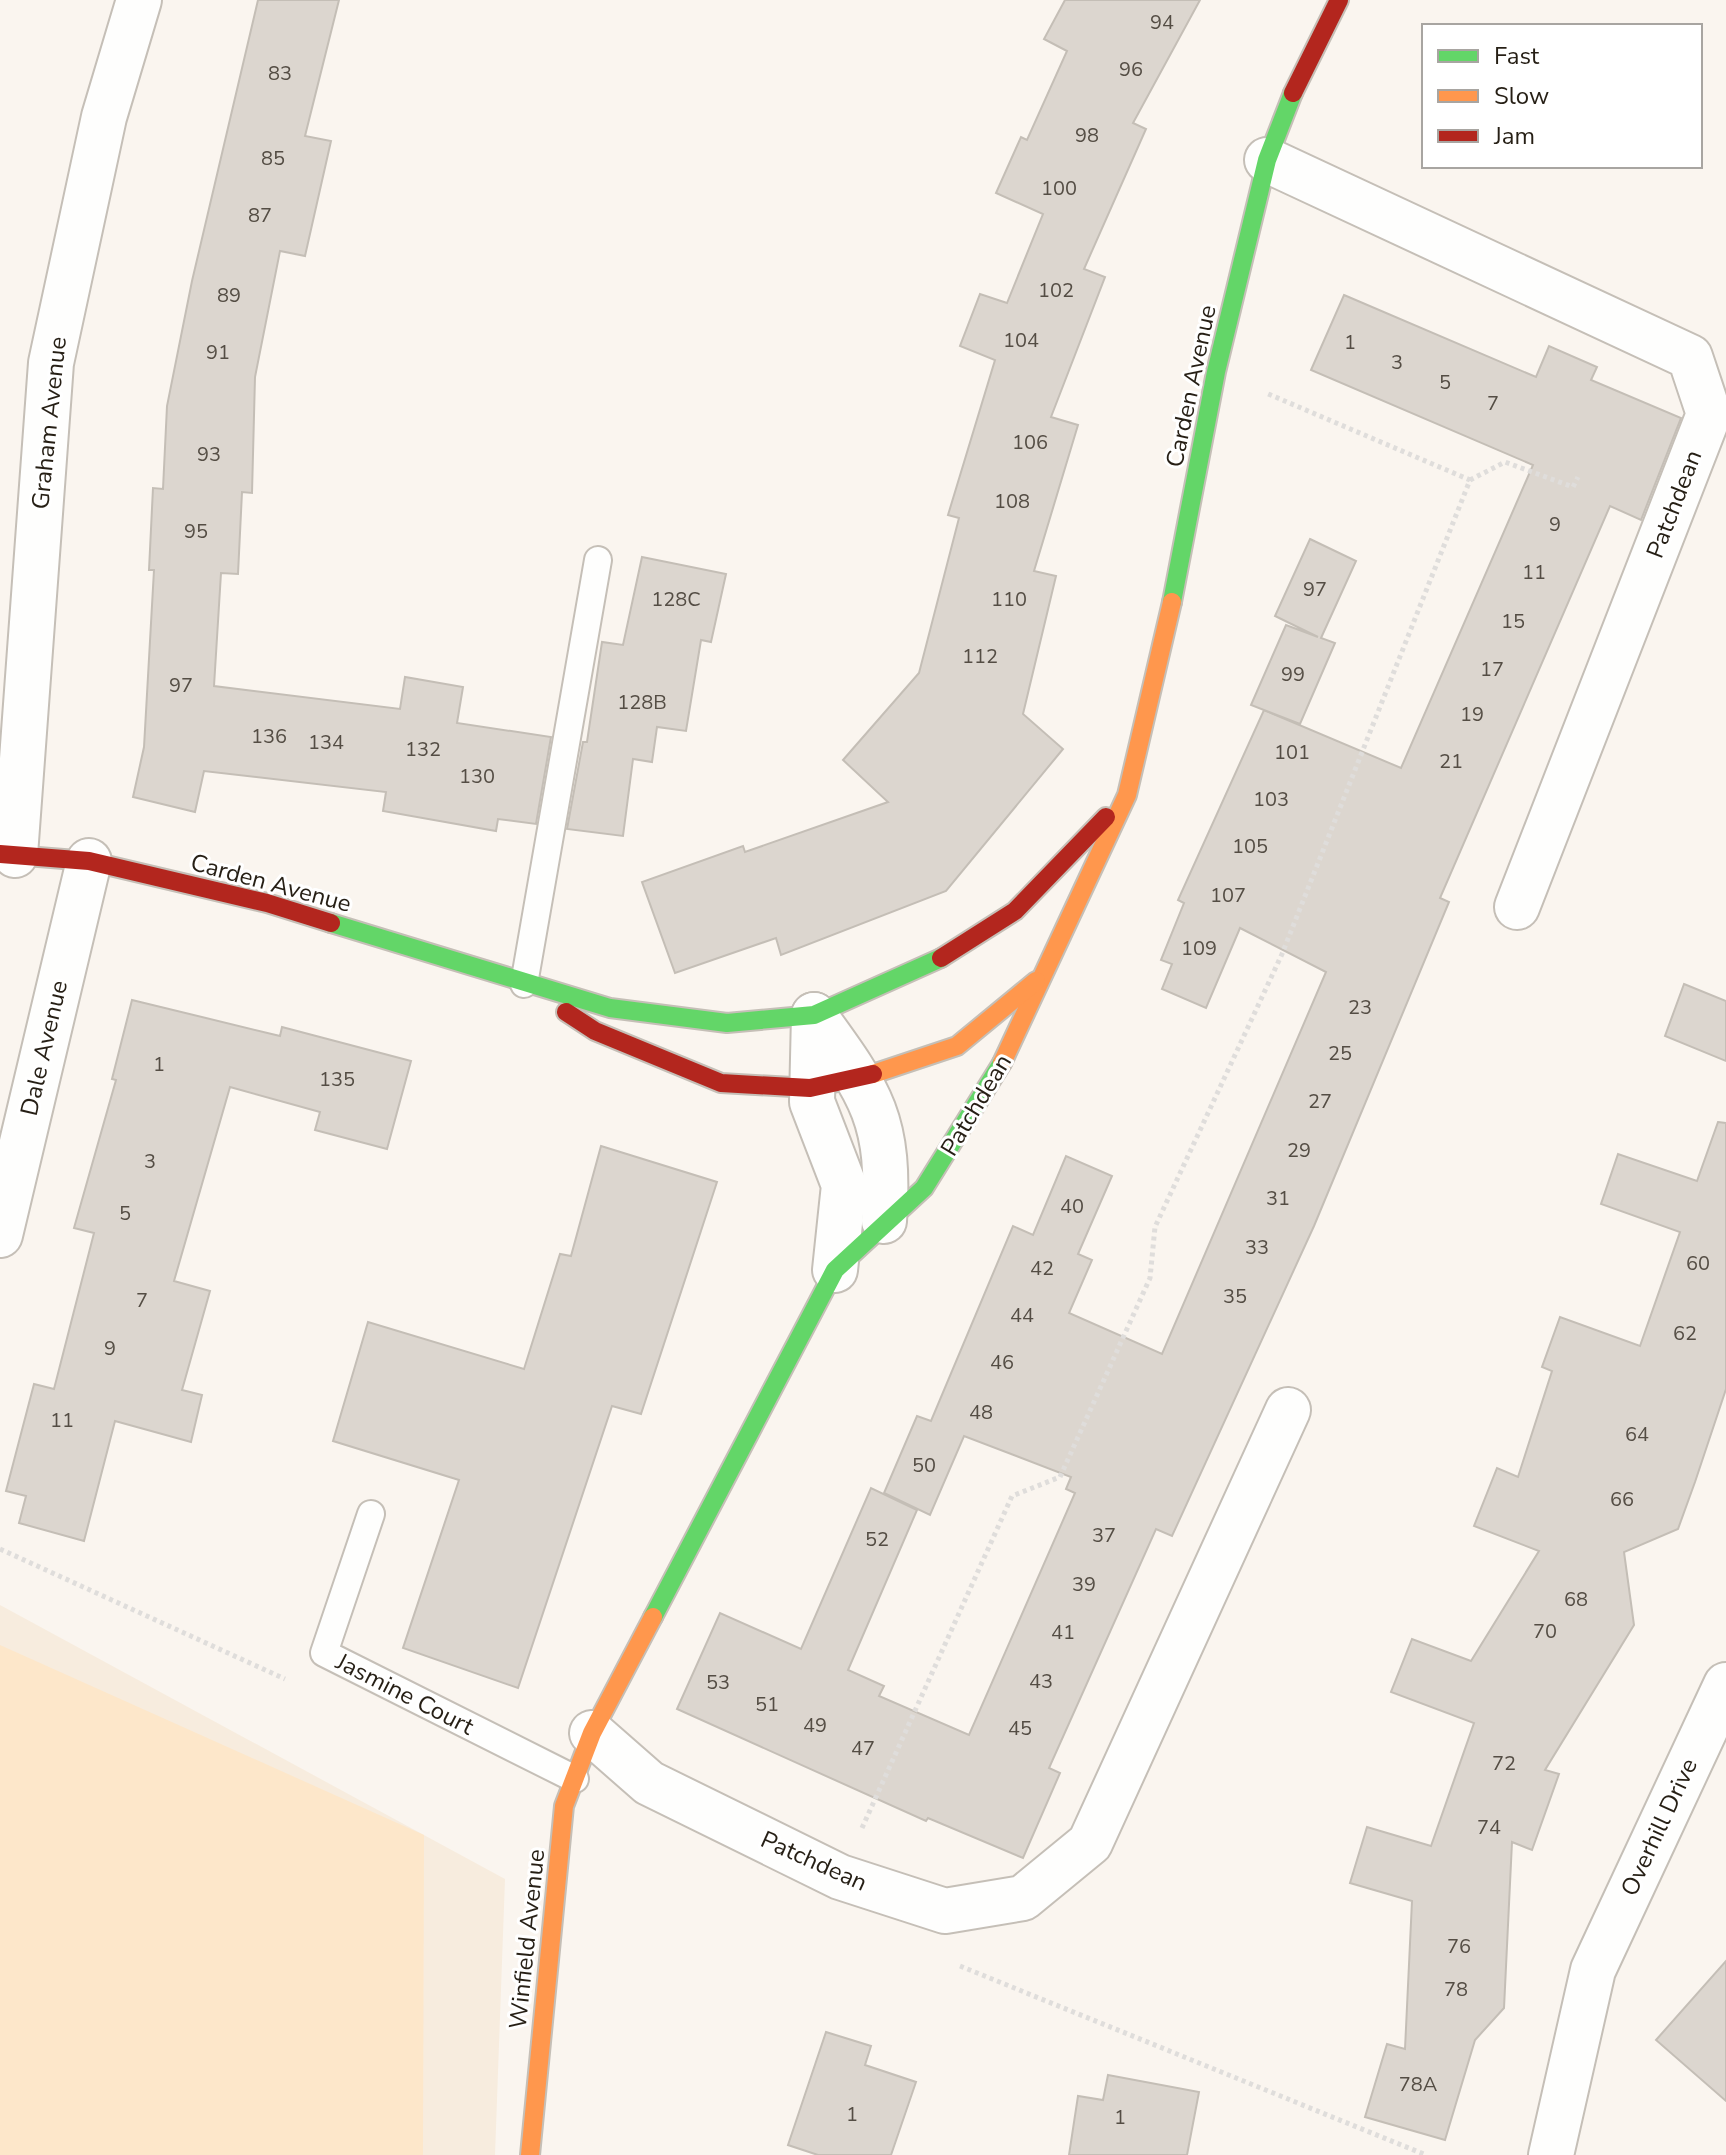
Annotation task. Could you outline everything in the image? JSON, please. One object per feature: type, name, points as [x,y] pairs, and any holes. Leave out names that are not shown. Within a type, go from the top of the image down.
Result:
[{"type":"street","name":"Graham Avenue","points":[[7,854],[51,363],[104,117],[139,0]]},
{"type":"street","name":"Carden Avenue","points":[[524,984],[595,1031],[721,1083],[810,1088],[860,1078],[957,1046],[1047,971],[1127,795],[1159,670],[1216,372],[1267,160],[1284,112],[1339,0]]},
{"type":"street","name":"Patchdean","points":[[1267,160],[1690,357],[1709,414],[1517,907]]},
{"type":"street","name":"Carden Avenue","points":[[7,854],[89,861],[267,903],[610,1008],[727,1023],[814,1015],[928,966],[1015,911],[1127,795]]},
{"type":"street","name":"Dale Avenue","points":[[0,1235],[89,861]]},
{"type":"street","name":"Patchdean","points":[[1047,971],[1009,1052],[924,1188],[884,1221],[835,1270],[592,1733],[649,1783],[840,1877],[945,1911],[1023,1898],[1090,1843],[1288,1410]]},
{"type":"street","name":"Patchdean","points":[[814,1015],[812,1102],[844,1185],[835,1270]]},
{"type":"street","points":[[814,1015],[860,1078],[883,1136],[887,1171],[884,1221]]},
{"type":"street","name":"Overhill Drive","points":[[1551,2155],[1593,1970],[1726,1685]]},
{"type":"street","name":"Winfield Avenue","points":[[530,2155],[564,1806],[592,1733]]},
{"type":"lane","points":[[524,984],[598,560]]},
{"type":"lane","name":"Jasmine Court","points":[[371,1514],[324,1653],[575,1779]]},
{"type":"path","points":[[1216,372],[1470,480]]},
{"type":"path","points":[[840,1877],[1012,1496],[1060,1477],[1150,1278],[1155,1227],[1282,954],[1470,480],[1505,462],[1573,487],[1578,477]]},
{"type":"path","points":[[959,1966],[1426,2155]]},
{"type":"shaded area","points":[[0,1605],[505,1879],[495,2155],[0,2155]]},
{"type":"shaded area","points":[[0,1645],[424,1835],[423,2155],[0,2155]]},
{"type":"building","points":[[258,0],[339,0],[305,136],[331,141],[305,256],[280,251],[255,377],[252,493],[242,492],[238,574],[221,573],[214,686],[400,709],[405,677],[463,687],[457,723],[551,737],[536,824],[498,819],[496,831],[383,811],[386,792],[204,771],[195,812],[133,797],[144,747],[154,570],[149,570],[153,488],[163,489],[167,406],[192,281]]},
{"type":"building","points":[[1065,0],[1200,0],[1133,123],[1146,129],[1084,269],[1105,277],[1051,417],[1078,425],[1034,571],[1056,576],[1023,714],[1063,749],[946,891],[781,955],[776,938],[675,973],[642,882],[743,846],[745,852],[888,802],[843,760],[919,673],[959,518],[948,515],[995,360],[960,346],[980,294],[1007,303],[1043,214],[996,193],[1021,137],[1027,140],[1067,51],[1044,39]]},
{"type":"building","points":[[1344,295],[1536,377],[1549,346],[1597,367],[1591,380],[1681,418],[1641,520],[1610,506],[1440,898],[1449,902],[1314,1226],[1172,1536],[1156,1529],[1049,1768],[1060,1773],[1023,1858],[928,1818],[926,1821],[677,1709],[720,1613],[801,1649],[871,1488],[917,1510],[848,1670],[884,1686],[879,1696],[969,1735],[1075,1493],[1066,1489],[1071,1477],[964,1436],[930,1515],[884,1493],[917,1416],[931,1421],[1013,1226],[1033,1235],[1066,1156],[1112,1176],[1078,1254],[1092,1260],[1069,1313],[1162,1354],[1326,972],[1240,928],[1206,1008],[1162,989],[1172,964],[1161,960],[1184,903],[1178,900],[1264,710],[1401,768],[1533,465],[1311,370]]},
{"type":"building","points":[[1310,539],[1356,561],[1321,638],[1335,643],[1300,724],[1251,705],[1286,625],[1318,637],[1275,616]]},
{"type":"building","points":[[642,557],[726,574],[711,642],[701,640],[686,731],[657,727],[652,762],[633,759],[623,836],[567,829],[583,742],[587,742],[602,642],[623,645]]},
{"type":"building","points":[[1684,984],[1726,1001],[1726,1061],[1665,1036]]},
{"type":"building","points":[[132,1000],[280,1036],[282,1027],[411,1061],[387,1149],[315,1130],[320,1112],[230,1087],[174,1281],[210,1291],[182,1390],[202,1395],[191,1442],[115,1421],[84,1541],[19,1523],[26,1496],[6,1491],[34,1384],[54,1389],[94,1233],[74,1228],[116,1080],[112,1079]]},
{"type":"building","points":[[1718,1122],[1726,1123],[1726,1389],[1695,1482],[1678,1529],[1624,1552],[1634,1625],[1545,1770],[1559,1774],[1532,1850],[1512,1842],[1504,2008],[1475,2040],[1445,2140],[1365,2117],[1387,2044],[1405,2049],[1412,1901],[1350,1883],[1367,1827],[1431,1846],[1474,1723],[1391,1692],[1412,1639],[1471,1661],[1539,1551],[1474,1526],[1497,1468],[1518,1477],[1552,1371],[1542,1367],[1560,1317],[1640,1346],[1680,1232],[1601,1204],[1618,1154],[1697,1181]]},
{"type":"building","points":[[601,1146],[717,1182],[641,1414],[612,1406],[518,1688],[403,1648],[459,1480],[333,1441],[368,1322],[524,1369],[560,1254],[571,1256]]},
{"type":"building","points":[[1726,1961],[1726,2101],[1656,2040]]},
{"type":"building","points":[[826,2032],[871,2046],[865,2065],[916,2082],[891,2155],[818,2155],[788,2145]]},
{"type":"building","points":[[1108,2075],[1199,2092],[1187,2155],[1069,2155],[1078,2096],[1103,2100]]},
{"type":"traffic: fast","points":[[1172,602],[1216,372],[1267,160],[1293,93]]},
{"type":"traffic: fast","points":[[331,923],[610,1008],[727,1023],[814,1015],[941,958]]},
{"type":"traffic: fast","points":[[653,1617],[835,1270],[924,1188],[1002,1063]]},
{"type":"traffic: slow","points":[[1002,1063],[1127,795],[1172,602]]},
{"type":"traffic: slow","points":[[873,1074],[957,1046],[1036,981]]},
{"type":"traffic: slow","points":[[530,2155],[564,1806],[592,1733],[653,1617]]},
{"type":"traffic: jam","points":[[1293,93],[1339,0]]},
{"type":"traffic: jam","points":[[941,958],[1015,911],[1106,817]]},
{"type":"traffic: jam","points":[[0,854],[89,861],[267,903],[331,923]]},
{"type":"traffic: jam","points":[[566,1012],[595,1031],[721,1083],[810,1088],[873,1074]]}]
